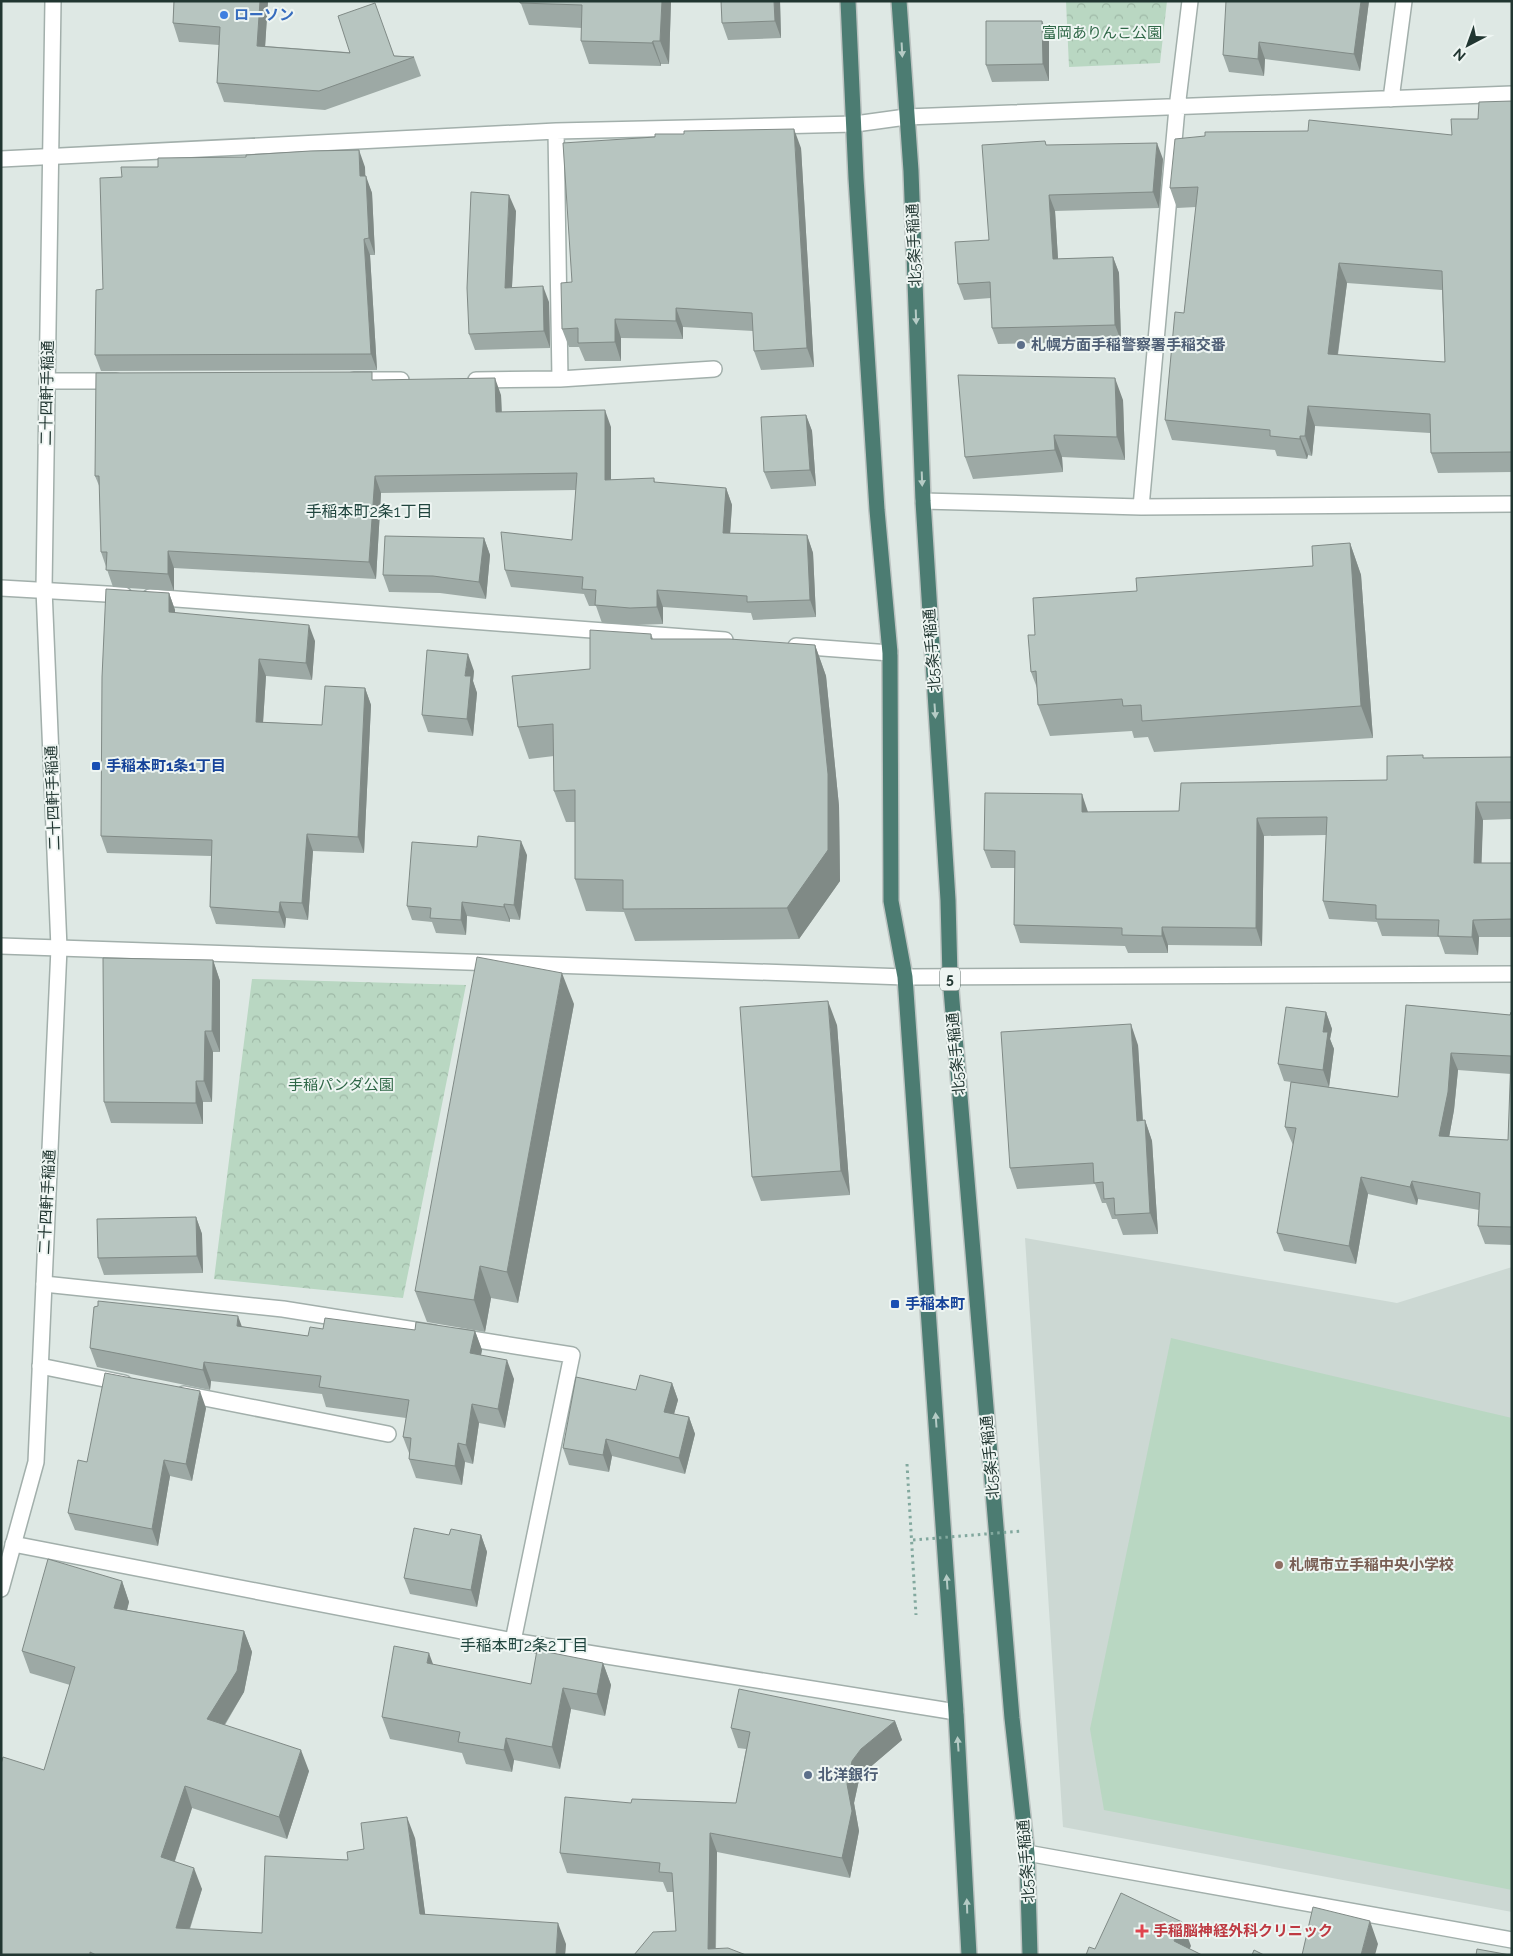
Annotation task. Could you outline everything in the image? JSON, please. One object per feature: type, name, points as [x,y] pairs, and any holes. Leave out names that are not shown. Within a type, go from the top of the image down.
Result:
[{"type":"highway","points":[[848,1],[856,178],[876,481],[890,653],[891,901],[905,977],[956,1712],[969,1955]]},
{"type":"highway","name":"北5条手稲通","points":[[900,1],[906,117],[911,171],[923,502],[948,900],[950,977],[1011,1708],[1027,1853],[1030,1955]]},
{"type":"street","name":"二十四軒手稲通","points":[[1,1589],[36,1462],[59,948],[44,589],[53,1]]},
{"type":"street","points":[[1141,507],[1177,108],[1190,1]]},
{"type":"street","points":[[1391,99],[1404,1]]},
{"type":"street","points":[[1,159],[556,131],[855,124],[906,117],[1512,94]]},
{"type":"street","points":[[556,131],[560,379]]},
{"type":"street","points":[[461,380],[560,379],[714,369]]},
{"type":"street","points":[[343,380],[412,380]]},
{"type":"street","points":[[48,381],[126,381]]},
{"type":"street","points":[[923,502],[1141,507],[1512,504]]},
{"type":"street","points":[[1,588],[44,589],[741,642]]},
{"type":"street","points":[[781,645],[890,653]]},
{"type":"street","points":[[1,946],[905,977],[1512,974]]},
{"type":"street","points":[[44,1284],[283,1309],[572,1354],[513,1642]]},
{"type":"street","points":[[40,1366],[137,1385]]},
{"type":"street","points":[[166,1391],[388,1434]]},
{"type":"street","points":[[13,1544],[513,1642],[956,1712]]},
{"type":"street","points":[[1027,1853],[1512,1940]]},
{"type":"path","points":[[907,1464],[916,1615]]},
{"type":"path","points":[[913,1540],[1022,1531]]},
{"type":"shaded area","name":"札幌市立手稲中央小学校","points":[[1025,1238],[1397,1303],[1512,1267],[1512,1912],[1063,1827]]},
{"type":"green space","name":"富岡ありんこ公園","points":[[1066,1],[1167,1],[1160,63],[1069,67]]},
{"type":"green space","name":"手稲パンダ公園","points":[[252,979],[466,985],[403,1298],[214,1279]]},
{"type":"green space","name":"札幌市立手稲中央小学校","points":[[1171,1338],[1512,1418],[1512,1890],[1104,1810],[1090,1729]]},
{"type":"building","points":[[174,1],[260,1],[257,46],[350,53],[338,16],[375,3],[394,56],[414,57],[319,91],[217,83],[220,27],[173,23]]},
{"type":"building","points":[[520,1],[662,1],[660,41],[653,41],[652,43],[581,41],[582,5],[520,3]]},
{"type":"building","points":[[721,1],[774,1],[775,21],[722,23]]},
{"type":"building","points":[[1226,1],[1361,1],[1354,54],[1259,42],[1258,59],[1223,55]]},
{"type":"building","points":[[986,21],[1042,21],[1043,64],[986,65]]},
{"type":"building","points":[[1512,101],[1512,452],[1431,453],[1430,414],[1308,406],[1305,436],[1300,436],[1300,439],[1270,436],[1270,430],[1165,420],[1175,312],[1184,313],[1198,187],[1170,188],[1175,139],[1205,136],[1205,132],[1308,131],[1309,120],[1452,135],[1451,119],[1478,119],[1479,102]],"holes":[[[1339,263],[1442,271],[1445,362],[1328,354]]]},
{"type":"building","points":[[794,129],[807,348],[754,351],[752,313],[676,308],[676,321],[615,319],[615,342],[578,343],[578,328],[562,329],[561,283],[572,282],[563,143],[655,137],[655,134],[684,134],[684,131]]},
{"type":"building","points":[[1045,141],[1046,145],[1157,143],[1153,192],[1049,195],[1053,259],[1113,257],[1115,325],[992,328],[990,282],[958,284],[955,242],[989,240],[982,145]]},
{"type":"building","points":[[359,150],[360,176],[366,176],[369,238],[364,239],[371,354],[95,355],[96,290],[103,289],[100,178],[122,177],[121,167],[158,167],[158,158],[246,157],[246,155],[310,151]]},
{"type":"building","points":[[471,192],[509,195],[505,288],[543,286],[544,331],[469,334],[467,288]]},
{"type":"building","points":[[372,372],[372,380],[495,378],[496,412],[605,410],[605,480],[654,478],[654,482],[726,488],[723,533],[807,535],[810,600],[747,602],[747,596],[657,590],[657,607],[630,608],[595,605],[596,590],[582,589],[583,577],[505,570],[501,532],[572,540],[577,473],[375,476],[369,562],[168,551],[168,574],[106,570],[107,552],[101,552],[99,476],[95,476],[96,373]]},
{"type":"building","points":[[958,375],[1115,378],[1117,437],[1054,435],[1055,450],[965,457]]},
{"type":"building","points":[[806,415],[810,470],[764,472],[761,417]]},
{"type":"building","points":[[385,536],[484,538],[479,582],[433,576],[383,575]]},
{"type":"building","points":[[1350,543],[1361,706],[1142,721],[1141,705],[1123,706],[1122,699],[1038,705],[1036,671],[1031,672],[1028,635],[1035,635],[1033,598],[1137,591],[1136,578],[1313,566],[1312,546]]},
{"type":"building","points":[[106,589],[169,593],[169,612],[309,625],[306,663],[259,659],[256,722],[322,725],[325,686],[365,688],[358,837],[307,834],[302,903],[280,902],[279,912],[210,907],[212,840],[101,836],[102,677]]},
{"type":"building","points":[[590,630],[651,634],[651,639],[729,639],[815,645],[828,774],[828,850],[787,908],[623,909],[623,880],[575,879],[575,790],[554,791],[553,724],[518,727],[512,676],[590,669]]},
{"type":"building","points":[[427,650],[468,654],[465,676],[471,676],[467,719],[422,715]]},
{"type":"building","points":[[1423,755],[1423,758],[1512,757],[1512,802],[1476,802],[1474,863],[1512,863],[1512,919],[1473,920],[1472,937],[1438,936],[1439,920],[1376,919],[1376,905],[1323,901],[1327,817],[1257,818],[1256,928],[1162,927],[1162,936],[1122,935],[1122,928],[1014,925],[1015,851],[984,850],[985,793],[1082,794],[1082,812],[1179,811],[1181,783],[1387,780],[1387,756]]},
{"type":"building","points":[[478,836],[521,841],[514,905],[504,904],[504,907],[462,902],[461,920],[430,918],[431,908],[407,906],[412,842],[477,847]]},
{"type":"building","points":[[477,957],[562,973],[507,1272],[480,1266],[474,1300],[415,1291]]},
{"type":"building","points":[[103,958],[213,960],[212,1031],[205,1031],[204,1081],[196,1081],[196,1103],[104,1102]]},
{"type":"building","points":[[828,1001],[841,1171],[752,1177],[740,1007]]},
{"type":"building","points":[[1406,1005],[1510,1015],[1512,1012],[1512,1227],[1478,1226],[1480,1193],[1412,1181],[1410,1187],[1361,1177],[1349,1246],[1277,1233],[1296,1128],[1285,1127],[1291,1082],[1398,1097]],"holes":[[[1451,1053],[1511,1056],[1508,1140],[1439,1136],[1448,1092]]]},
{"type":"building","points":[[1286,1007],[1326,1012],[1323,1032],[1328,1032],[1323,1070],[1278,1064]]},
{"type":"building","points":[[1131,1024],[1137,1121],[1145,1120],[1150,1213],[1115,1215],[1114,1198],[1104,1199],[1103,1182],[1094,1183],[1093,1163],[1010,1168],[1001,1032]]},
{"type":"building","points":[[196,1217],[197,1256],[98,1258],[97,1219]]},
{"type":"building","points":[[98,1301],[238,1316],[237,1326],[308,1336],[310,1327],[323,1329],[325,1318],[415,1330],[416,1322],[475,1331],[470,1353],[507,1360],[498,1409],[472,1404],[466,1445],[458,1443],[455,1466],[409,1459],[411,1438],[403,1437],[409,1400],[319,1387],[321,1376],[204,1362],[203,1370],[90,1348],[94,1307],[98,1306]]},
{"type":"building","points":[[105,1373],[200,1391],[186,1464],[164,1460],[152,1529],[68,1513],[78,1460],[87,1462]]},
{"type":"building","points":[[640,1375],[672,1383],[664,1412],[689,1417],[679,1458],[606,1439],[603,1455],[563,1448],[576,1377],[636,1390]]},
{"type":"building","points":[[414,1528],[449,1535],[451,1529],[481,1535],[471,1590],[404,1578]]},
{"type":"building","points":[[48,1559],[122,1581],[114,1608],[244,1631],[237,1671],[207,1719],[301,1750],[279,1817],[185,1786],[161,1857],[194,1868],[176,1928],[262,1933],[265,1856],[348,1860],[347,1852],[364,1849],[361,1823],[407,1817],[420,1914],[558,1923],[556,1955],[96,1955],[90,1952],[90,1955],[1,1955],[1,1764],[3,1757],[44,1770],[75,1667],[22,1651]]},
{"type":"building","points":[[394,1646],[429,1653],[427,1663],[531,1684],[537,1650],[603,1663],[597,1694],[563,1688],[552,1747],[506,1738],[504,1750],[458,1742],[460,1732],[382,1717]]},
{"type":"building","points":[[739,1689],[895,1721],[861,1749],[852,1761],[847,1784],[852,1811],[842,1858],[710,1833],[708,1949],[728,1948],[746,1955],[634,1955],[653,1932],[676,1931],[672,1873],[659,1872],[660,1863],[560,1853],[565,1797],[631,1803],[632,1799],[736,1803],[750,1732],[731,1728]]},
{"type":"building","points":[[1121,1893],[1182,1922],[1174,1941],[1202,1955],[1086,1955],[1089,1947],[1095,1949]]},
{"type":"building","points":[[1313,1907],[1370,1921],[1361,1955],[1302,1955]]},
{"type":"building","points":[[1477,1949],[1510,1955],[1476,1955]]},
{"type":"building","points":[[1254,1950],[1264,1955],[1252,1955]]},
{"type":"place","name":"ローソン","points":[[224,15]]},
{"type":"place","name":"札幌方面手稲警察署手稲交番","points":[[1021,345]]},
{"type":"place","name":"手稲本町1条1丁目","points":[[96,766]]},
{"type":"place","name":"手稲本町","points":[[895,1304]]},
{"type":"place","name":"札幌市立手稲中央小学校","points":[[1279,1565]]},
{"type":"place","name":"北洋銀行","points":[[808,1775]]},
{"type":"place","name":"手稲脳神経外科クリニック","points":[[1142,1931]]},
{"type":"district","name":"手稲本町2条1丁目","points":[[369,511]]},
{"type":"district","name":"手稲本町2条2丁目","points":[[524,1645]]}]
